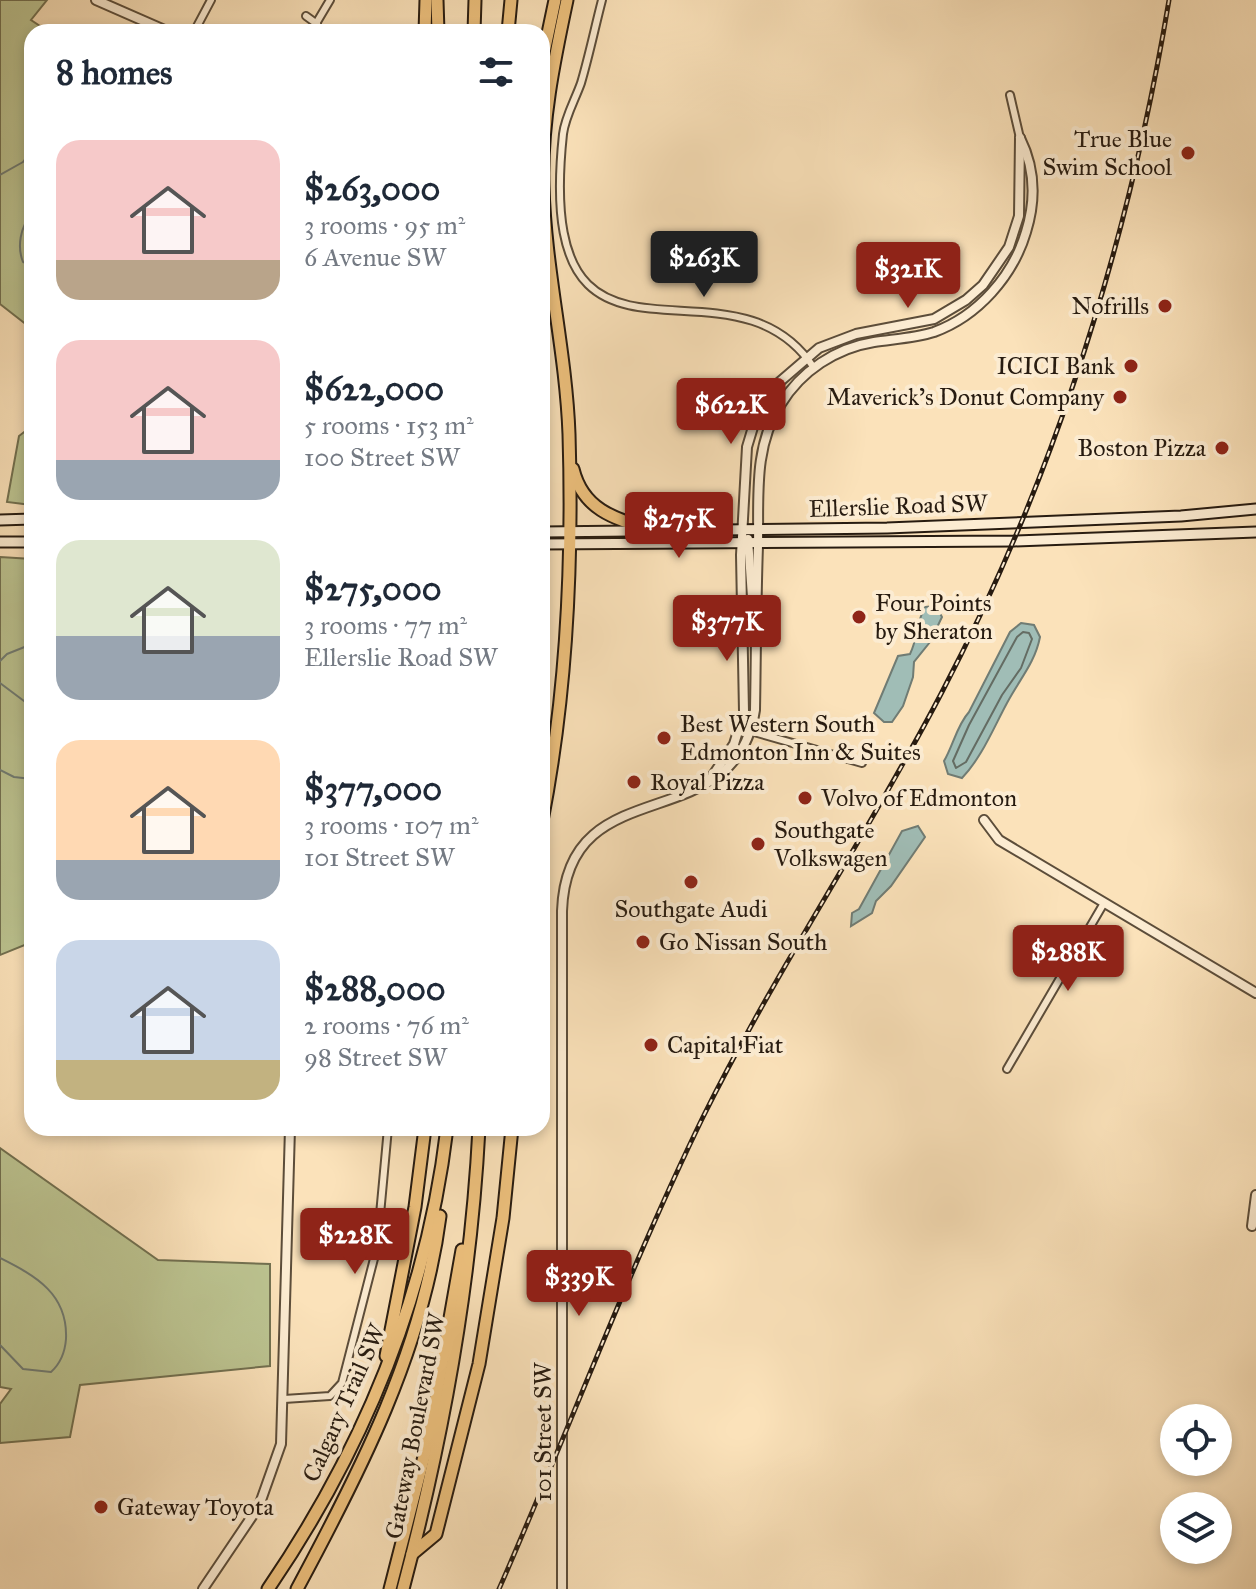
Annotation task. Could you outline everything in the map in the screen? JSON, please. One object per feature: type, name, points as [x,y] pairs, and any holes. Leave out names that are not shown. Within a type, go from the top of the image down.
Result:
[{"type":"highway","points":[[425,24],[426,0]]},
{"type":"highway","points":[[437,0],[438,24]]},
{"type":"highway","points":[[474,24],[475,0]]},
{"type":"highway","points":[[509,24],[511,0]]},
{"type":"highway","points":[[550,24],[555,0]]},
{"type":"highway","points":[[550,105],[567,0]]},
{"type":"highway","points":[[550,254],[577,483],[589,502],[616,519],[660,532]]},
{"type":"highway","points":[[550,767],[566,658],[569,435]]},
{"type":"highway","points":[[382,1380],[415,1207],[424,1136]]},
{"type":"highway","name":"Calgary Trail SW","points":[[268,1589],[330,1489],[382,1380],[423,1256],[446,1136]]},
{"type":"highway","points":[[297,1589],[372,1443],[421,1304],[438,1231],[448,1165],[448,1136]]},
{"type":"highway","name":"Gateway Boulevard SW","points":[[403,1589],[448,1399],[475,1194],[479,1136]]},
{"type":"highway","points":[[412,1554],[436,1534],[479,1364],[503,1218],[511,1136]]},
{"type":"highway","points":[[390,1589],[429,1437],[466,1221],[475,1194]]},
{"type":"main road","name":"Ellerslie Road SW","points":[[550,542],[570,538],[660,532],[1116,519],[1256,509]]},
{"type":"main road","points":[[0,520],[24,519]]},
{"type":"main road","name":"Ellerslie Road SW","points":[[550,534],[570,538],[749,543],[1014,541],[1256,532]]},
{"type":"main road","points":[[0,542],[24,542]]},
{"type":"street","points":[[96,0],[151,24]]},
{"type":"street","points":[[198,24],[211,0]]},
{"type":"street","points":[[306,16],[317,24],[330,0]]},
{"type":"street","points":[[602,0],[563,135],[563,233],[574,269],[585,282],[612,301],[642,308],[751,320],[785,336],[814,368]]},
{"type":"street","points":[[749,543],[757,531],[759,468],[765,439],[779,406],[814,368],[854,347],[934,332],[962,317],[991,293],[1014,262],[1029,220],[1032,172],[1010,95]]},
{"type":"street","points":[[749,543],[744,531],[747,447],[756,417],[776,385],[807,357],[845,337],[934,319],[966,300],[983,285],[1009,247],[1019,216],[1020,138]]},
{"type":"street","name":"101 Street SW","points":[[562,1589],[565,880],[578,850],[601,827],[628,813],[682,797],[706,784],[729,769],[750,731],[755,710],[756,622],[749,543]]},
{"type":"street","name":"101 Street SW","points":[[706,784],[730,752],[745,705],[749,543]]},
{"type":"street","points":[[740,728],[862,763]]},
{"type":"street","points":[[984,820],[999,840],[1256,993]]},
{"type":"street","points":[[1007,1069],[1104,903]]},
{"type":"street","points":[[203,1589],[269,1485],[281,1444],[290,1136]]},
{"type":"street","name":"Calgary Trail SW","points":[[284,1399],[330,1396],[342,1383],[377,1247],[387,1136]]},
{"type":"street","points":[[1252,1226],[1256,1195]]},
{"type":"green space","points":[[0,0],[47,0],[31,20],[37,24],[24,24],[24,323],[0,304]]},
{"type":"green space","points":[[24,432],[24,504],[7,502],[19,436]]},
{"type":"green space","points":[[0,557],[24,558],[24,945],[0,955]]},
{"type":"green space","points":[[0,1148],[158,1260],[270,1264],[270,1366],[80,1385],[70,1437],[0,1443],[0,1404],[11,1389],[0,1387]]},
{"type":"water","points":[[936,606],[942,617],[930,642],[914,662],[913,677],[903,706],[892,722],[884,722],[874,713],[898,656],[910,654],[925,607]]},
{"type":"water","points":[[1021,623],[1034,625],[1040,637],[1031,663],[969,770],[962,778],[948,774],[944,761],[958,729],[1010,632]]},
{"type":"water","points":[[918,826],[925,837],[891,886],[876,901],[872,913],[851,926],[852,913],[859,909],[902,831]]},
{"type":"waterway","points":[[0,175],[24,161]]},
{"type":"waterway","points":[[24,227],[20,243],[24,262]]},
{"type":"waterway","points":[[0,661],[7,654],[24,647]]},
{"type":"waterway","points":[[0,683],[24,701]]},
{"type":"waterway","points":[[0,770],[24,778]]},
{"type":"waterway","points":[[0,1258],[47,1288],[62,1310],[66,1339],[62,1357],[51,1372],[23,1369],[0,1345]]},
{"type":"railway","points":[[499,1589],[624,1293],[703,1117],[760,1010],[942,692],[1020,526],[1083,355],[1109,267],[1133,179],[1169,0]]},
{"type":"place","name":"True Blue Swim School","points":[[1188,153]]},
{"type":"place","name":"Nofrills","points":[[1165,306]]},
{"type":"place","name":"ICICI Bank","points":[[1131,366]]},
{"type":"place","name":"Maverick's Donut Company","points":[[1120,397]]},
{"type":"place","name":"Boston Pizza","points":[[1222,448]]},
{"type":"place","name":"Four Points by Sheraton","points":[[859,617]]},
{"type":"place","name":"Best Western South Edmonton Inn & Suites","points":[[664,738]]},
{"type":"place","name":"Royal Pizza","points":[[634,782]]},
{"type":"place","name":"Volvo of Edmonton","points":[[805,798]]},
{"type":"place","name":"Southgate Volkswagen","points":[[758,844]]},
{"type":"place","name":"Southgate Audi","points":[[691,882]]},
{"type":"place","name":"Go Nissan South","points":[[643,942]]},
{"type":"place","name":"Capital Fiat","points":[[651,1045]]},
{"type":"place","name":"Gateway Toyota","points":[[101,1507]]}]
